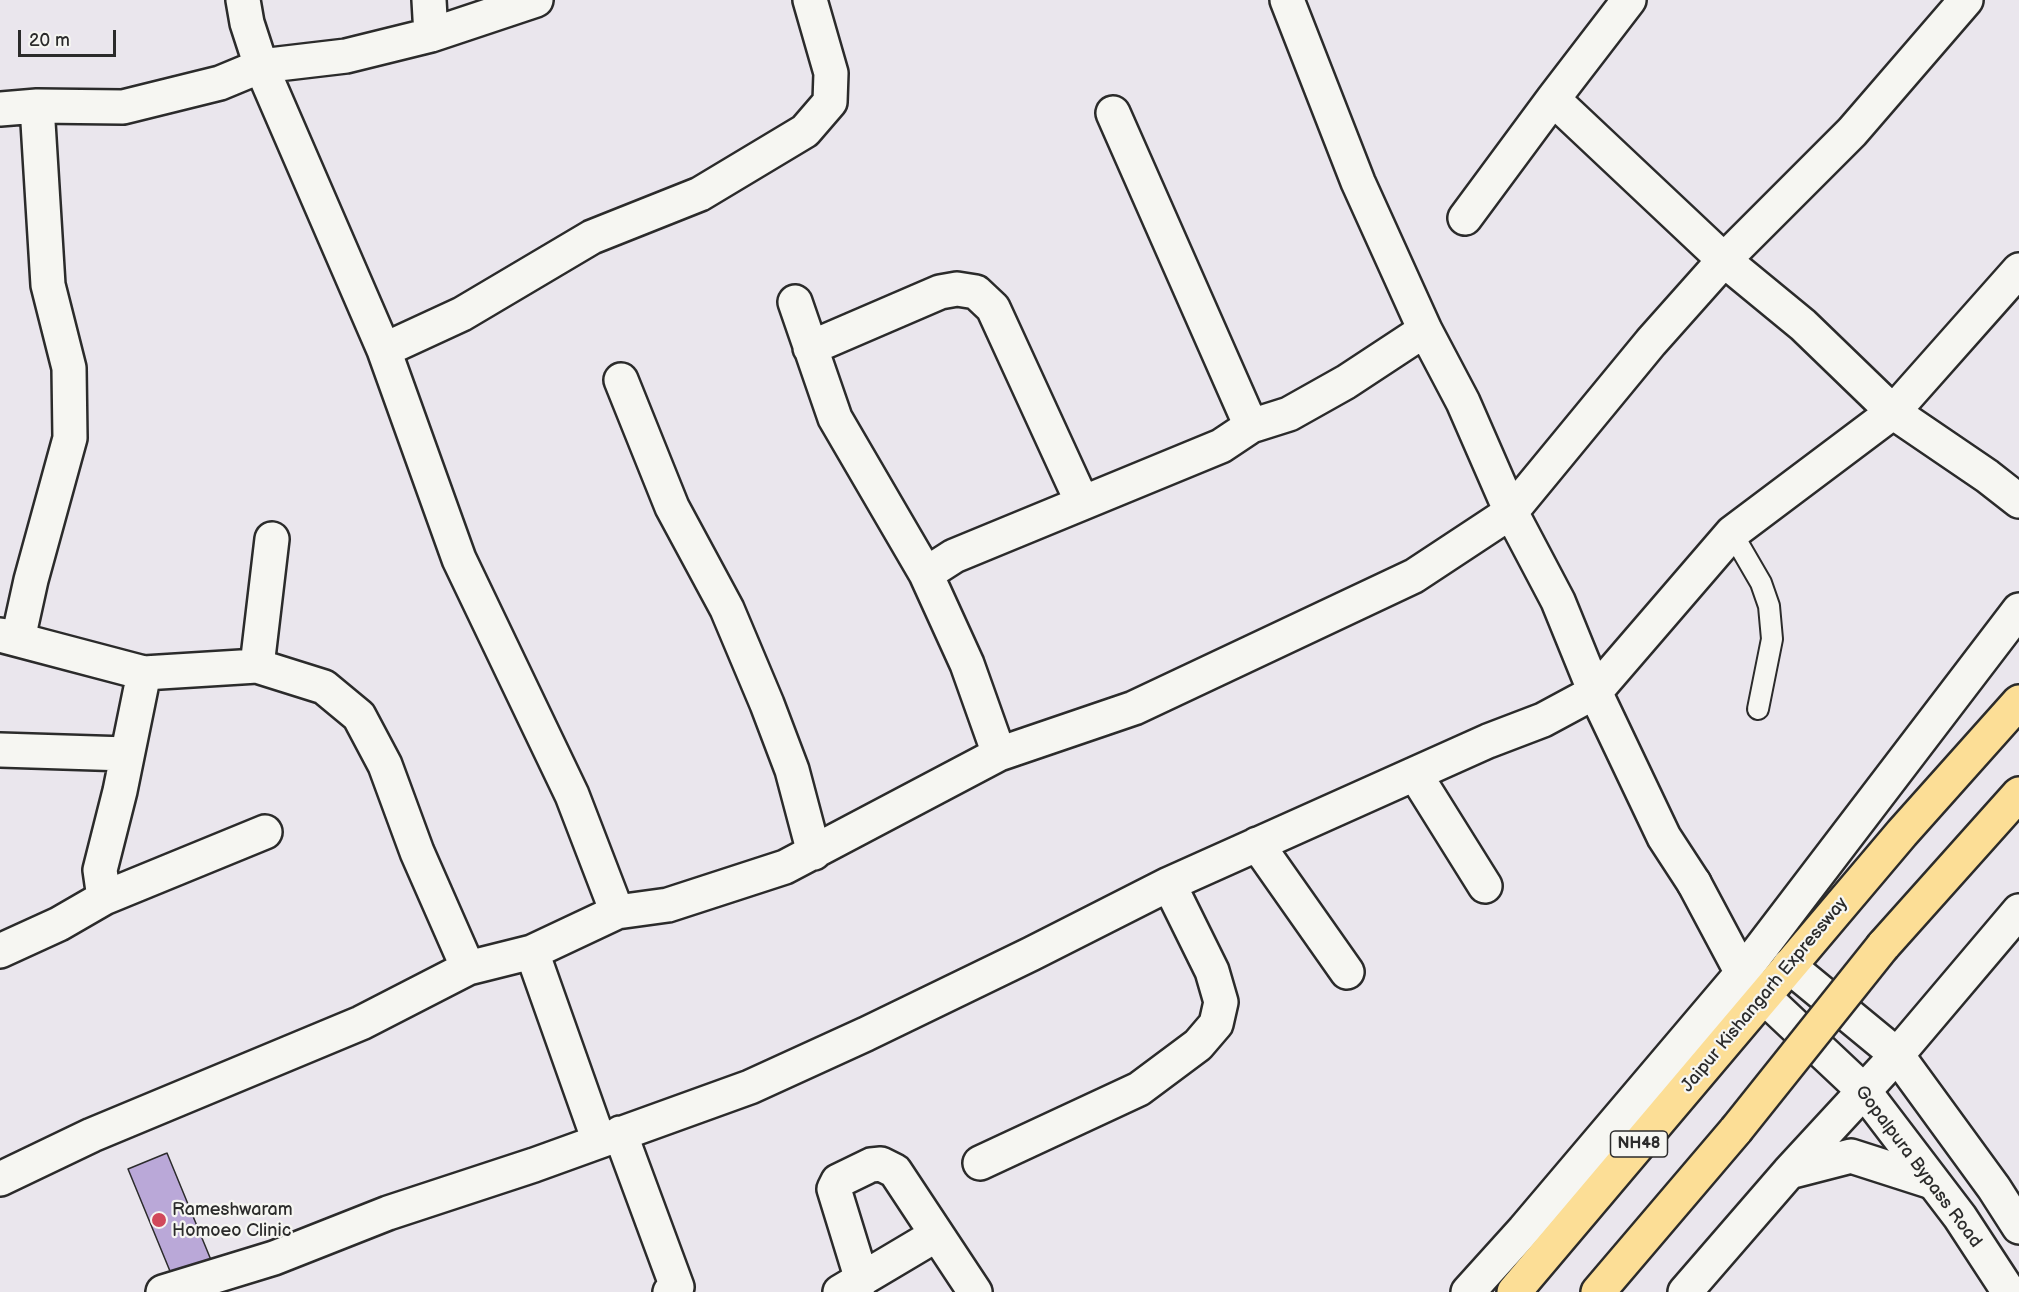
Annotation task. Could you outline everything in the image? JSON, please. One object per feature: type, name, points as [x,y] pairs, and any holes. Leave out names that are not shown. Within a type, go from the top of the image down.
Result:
[{"type":"highway","name":"Jaipur Kishangarh Expressway","points":[[1514,1292],[1753,985],[1789,966],[1902,833],[2019,702]]},
{"type":"highway","points":[[1598,1292],[1736,1130],[1883,946],[2019,794]]},
{"type":"street","points":[[243,0],[246,23],[261,66],[384,350],[459,559],[572,795],[617,912]]},
{"type":"street","points":[[429,0],[431,35]]},
{"type":"street","points":[[0,109],[37,106],[123,107],[220,83],[261,66],[346,56],[431,35],[536,0]]},
{"type":"street","points":[[384,350],[462,314],[592,237],[700,194],[805,131],[830,102],[831,73],[810,0]]},
{"type":"street","points":[[1287,0],[1358,182],[1425,330],[1463,402],[1511,512],[1558,602],[1595,692],[1664,837],[1694,884],[1762,946],[1897,1055],[1988,1179],[2019,1227]]},
{"type":"street","points":[[1465,218],[1552,99],[1629,0]]},
{"type":"street","points":[[0,1179],[92,1135],[361,1023],[468,968],[531,952],[617,912],[668,904],[785,867],[999,754],[1134,708],[1414,576],[1511,512],[1651,342],[1724,260],[1852,132],[1966,0]]},
{"type":"street","points":[[1552,99],[1724,260],[1803,325],[1893,412],[1988,476],[2019,501]]},
{"type":"street","points":[[37,106],[48,285],[69,368],[70,438],[9,637],[144,673],[257,666],[324,687],[359,716],[385,765],[417,852],[468,968]]},
{"type":"street","points":[[1113,113],[1251,426]]},
{"type":"street","points":[[176,1290],[274,1258],[388,1213],[534,1165],[750,1087],[1010,964],[1170,884],[1488,741],[1543,720],[1595,692],[1732,533],[1893,412],[2019,270]]},
{"type":"street","points":[[810,348],[940,292],[957,289],[976,292],[993,308],[1082,502]]},
{"type":"street","points":[[795,302],[835,418],[926,574],[967,664],[999,754]]},
{"type":"street","points":[[926,574],[954,556],[1221,446],[1251,426],[1289,414],[1346,382],[1425,330]]},
{"type":"street","points":[[621,380],[672,507],[727,609],[767,704],[792,770],[814,853]]},
{"type":"street","points":[[257,666],[272,539]]},
{"type":"street","points":[[1468,1292],[1753,985],[1762,946],[2019,610]]},
{"type":"street","points":[[104,898],[100,870],[144,673]]},
{"type":"street","points":[[0,750],[127,754]]},
{"type":"street","points":[[1415,774],[1485,886]]},
{"type":"street","points":[[0,951],[59,924],[104,898],[265,832]]},
{"type":"street","points":[[1257,844],[1347,972]]},
{"type":"street","points":[[980,1163],[1139,1089],[1198,1045],[1216,1024],[1221,1002],[1212,972],[1170,884]]},
{"type":"street","name":"Gopalpura Bypass Road","points":[[1694,884],[1753,985],[1864,1091],[1960,1217],[2009,1292]]},
{"type":"street","points":[[1685,1292],[1789,1172],[1897,1055],[2019,911]]},
{"type":"street","points":[[531,952],[676,1290]]},
{"type":"street","points":[[1789,1172],[1851,1156],[1932,1182]]},
{"type":"street","points":[[936,1235],[851,1286],[834,1189],[838,1181],[871,1165],[881,1164],[890,1167],[895,1171],[975,1292]]},
{"type":"lane","points":[[1732,533],[1761,583],[1769,606],[1772,639],[1758,709]]},
{"type":"building","points":[[167,1153],[211,1260],[172,1276],[128,1169]]},
{"type":"place","name":"Rameshwaram Homoeo Clinic","points":[[159,1220]]}]
